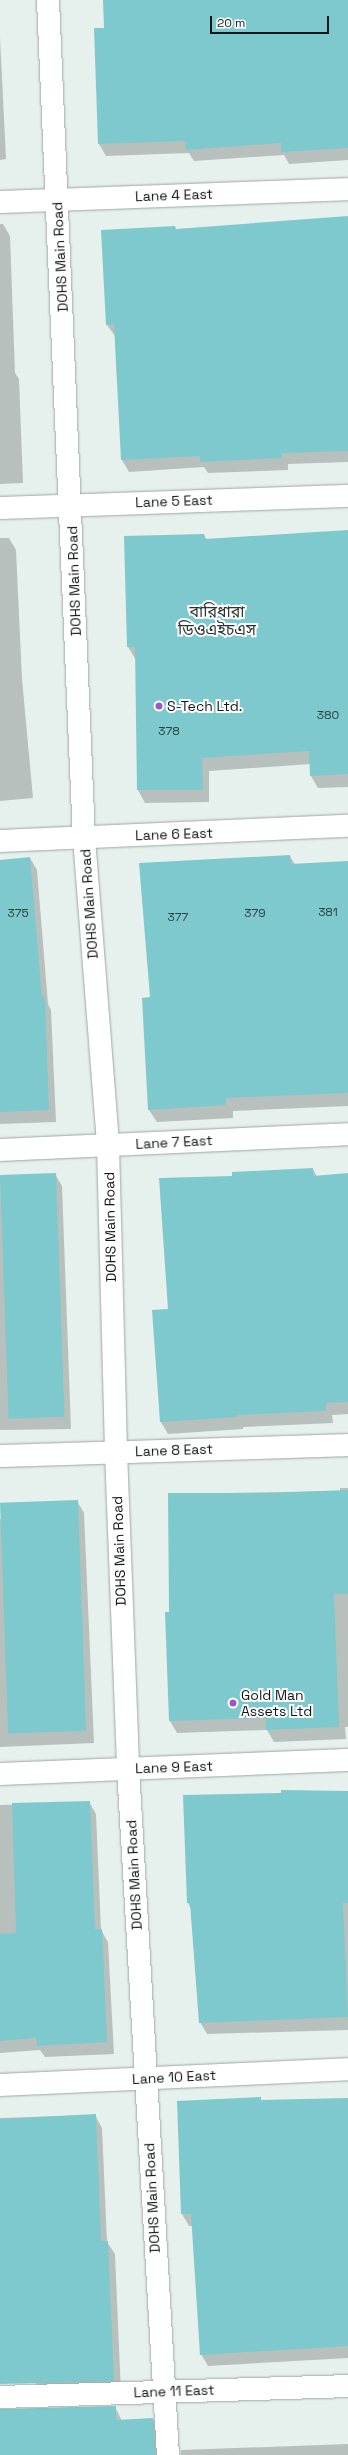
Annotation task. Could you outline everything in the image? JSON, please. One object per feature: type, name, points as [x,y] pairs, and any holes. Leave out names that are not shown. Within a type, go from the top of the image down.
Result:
[{"type":"street","name":"DOHS Main Road","points":[[48,0],[71,505],[84,838],[108,1146],[116,1452],[128,1768],[162,2392],[168,2455]]},
{"type":"street","name":"Lane 4 East","points":[[0,202],[348,189]]},
{"type":"street","name":"Lane 5 East","points":[[0,508],[348,496]]},
{"type":"street","name":"Lane 6 East","points":[[0,841],[348,826]]},
{"type":"street","name":"Lane 7 East","points":[[0,1150],[348,1134]]},
{"type":"street","name":"Lane 8 East","points":[[0,1456],[348,1445]]},
{"type":"street","name":"Lane 9 East","points":[[0,1774],[348,1760]]},
{"type":"street","name":"Lane 10 East","points":[[0,2085],[348,2070]]},
{"type":"street","name":"Lane 11 East","points":[[0,2397],[348,2386]]},
{"type":"building","points":[[103,0],[348,0],[348,148],[281,152],[281,143],[186,150],[185,141],[98,144],[94,28],[104,28]]},
{"type":"building","points":[[348,216],[348,451],[281,453],[282,458],[200,462],[200,456],[121,460],[114,324],[106,325],[101,230],[175,226],[176,229]]},
{"type":"building","points":[[348,530],[348,774],[310,776],[309,751],[202,758],[203,790],[137,790],[135,647],[127,647],[124,536],[204,534],[205,539]]},
{"type":"building","points":[[290,855],[291,864],[348,861],[348,1093],[226,1098],[226,1105],[148,1110],[142,998],[150,997],[139,863]]},
{"type":"building","points":[[30,857],[42,997],[45,997],[49,1110],[0,1112],[0,860]]},
{"type":"building","points":[[313,1168],[313,1176],[348,1173],[348,1402],[326,1403],[326,1411],[237,1415],[237,1417],[160,1422],[152,1310],[168,1309],[159,1178],[232,1176],[232,1172]]},
{"type":"building","points":[[56,1173],[65,1417],[9,1419],[0,1175]]},
{"type":"building","points":[[348,1490],[348,1594],[334,1594],[339,1727],[266,1730],[266,1718],[169,1721],[165,1612],[169,1612],[168,1493],[270,1493]]},
{"type":"building","points":[[78,1500],[86,1731],[8,1734],[0,1503]]},
{"type":"building","points":[[281,1790],[348,1791],[348,1903],[343,1903],[348,2017],[199,2023],[190,1903],[187,1903],[183,1795],[281,1793]]},
{"type":"building","points":[[90,1801],[95,1929],[102,1929],[107,2042],[37,2046],[36,2038],[0,2041],[0,1934],[16,1933],[12,1803]]},
{"type":"building","points":[[261,2097],[261,2100],[348,2098],[348,2346],[200,2355],[191,2214],[181,2214],[177,2101]]},
{"type":"building","points":[[96,2114],[101,2241],[108,2241],[114,2381],[0,2384],[0,2119]]},
{"type":"building","points":[[116,2406],[116,2420],[153,2418],[155,2455],[0,2455],[0,2409]]},
{"type":"place","name":"S-Tech Ltd.","points":[[159,706]]},
{"type":"place","name":"Gold Man Assets Ltd","points":[[233,1703]]},
{"type":"district","name":"বারিধারা ডিওএইচএস","points":[[217,621]]}]
